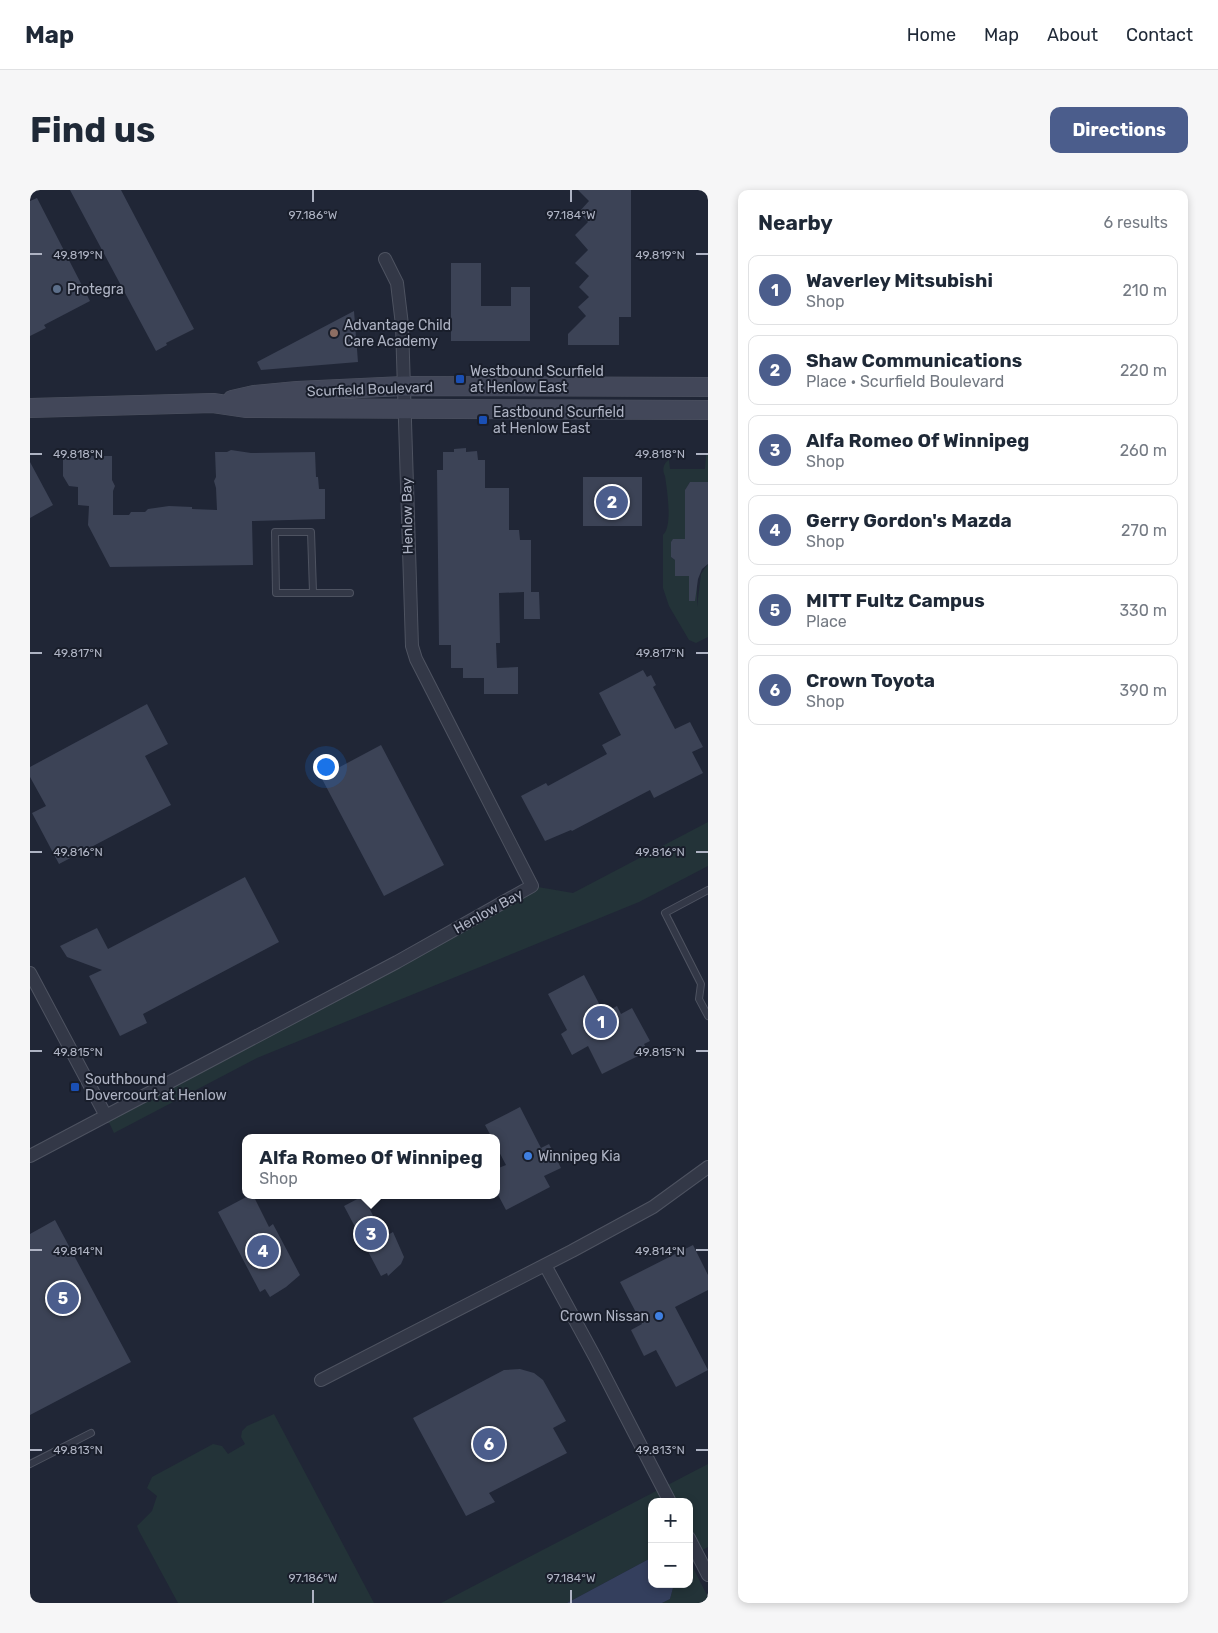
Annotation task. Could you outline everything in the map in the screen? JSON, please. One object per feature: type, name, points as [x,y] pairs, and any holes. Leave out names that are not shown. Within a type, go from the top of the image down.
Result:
[{"type":"street","name":"Henlow Bay","points":[[30,1156],[397,962],[532,886],[416,659],[412,646],[400,300],[397,283],[385,259]]},
{"type":"street","name":"Scurfield Boulevard","points":[[30,408],[213,403],[254,395],[297,391],[404,386],[708,387]]},
{"type":"street","name":"Scurfield Boulevard","points":[[213,403],[247,408],[708,410]]},
{"type":"street","points":[[30,973],[106,1116]]},
{"type":"street","points":[[321,1380],[545,1265],[653,1207],[708,1167]]},
{"type":"street","points":[[545,1265],[668,1498]]},
{"type":"street","points":[[692,1543],[708,1575]]},
{"type":"lane","points":[[313,592],[311,532],[275,532],[276,593],[350,592]]},
{"type":"lane","points":[[708,890],[665,913],[701,984],[700,999],[708,1016]]},
{"type":"lane","points":[[30,1464],[91,1434]]},
{"type":"shaded area","points":[[706,455],[708,455],[708,482],[690,482],[685,490],[685,539],[674,539],[671,542],[671,557],[675,560],[675,576],[689,576],[689,582],[697,586],[697,607],[701,574],[708,564],[708,637],[696,643],[689,640],[669,606],[663,588],[663,535],[669,516],[663,470],[665,463],[669,460],[670,469],[705,469]]},
{"type":"shaded area","points":[[708,822],[708,866],[639,902],[257,1058],[114,1133],[106,1116],[532,886],[573,893]]},
{"type":"shaded area","points":[[274,1414],[374,1603],[178,1603],[139,1531],[137,1526],[152,1511],[157,1496],[147,1488],[152,1477],[213,1444],[222,1446],[228,1454],[245,1444],[241,1437],[242,1431],[247,1426]]},
{"type":"shaded area","points":[[708,1464],[708,1547],[693,1555],[693,1498],[648,1498],[648,1560],[567,1603],[441,1603]]},
{"type":"shaded area","points":[[693,1568],[708,1597],[708,1603],[662,1603],[670,1599],[673,1588],[693,1588]]},
{"type":"water","points":[[648,1560],[648,1588],[673,1588],[670,1599],[662,1603],[567,1603]]},
{"type":"building","points":[[70,190],[121,190],[194,329],[166,343],[167,345],[156,351]]},
{"type":"building","points":[[578,190],[631,190],[631,317],[619,317],[619,345],[568,345],[568,334],[586,316],[578,307],[589,297],[579,287],[589,276],[575,263],[588,250],[575,235],[588,222],[579,212],[589,201]]},
{"type":"building","name":"Protegra","points":[[37,198],[90,301],[44,325],[46,328],[30,336],[30,201]]},
{"type":"building","points":[[451,263],[481,263],[481,306],[511,306],[511,287],[530,287],[530,341],[451,341]]},
{"type":"building","name":"Advantage Child Care Academy","points":[[354,311],[358,362],[261,370],[257,362]]},
{"type":"building","points":[[466,448],[466,452],[477,451],[478,460],[485,460],[485,488],[509,488],[509,530],[519,530],[520,540],[531,540],[531,592],[539,592],[540,619],[524,619],[524,592],[499,593],[500,643],[496,643],[497,668],[518,667],[518,694],[484,694],[484,678],[463,678],[463,668],[451,668],[451,645],[439,645],[437,470],[443,470],[443,452],[454,452],[454,449]]},
{"type":"building","points":[[231,450],[251,453],[315,452],[316,477],[318,477],[319,489],[325,489],[325,519],[252,521],[253,565],[110,567],[88,525],[89,506],[78,505],[78,487],[69,486],[63,476],[63,457],[82,457],[86,454],[92,456],[112,456],[112,480],[115,486],[113,491],[113,515],[129,515],[131,512],[145,512],[148,509],[169,506],[217,510],[214,481],[216,477],[215,452]]},
{"type":"building","points":[[30,462],[53,505],[30,518]]},
{"type":"building","points":[[583,477],[642,477],[642,526],[583,526]]},
{"type":"building","points":[[690,482],[708,482],[708,564],[702,569],[698,579],[695,601],[689,601],[689,576],[675,576],[675,560],[671,557],[671,542],[673,539],[685,539],[685,490]]},
{"type":"building","points":[[643,670],[647,677],[651,675],[656,685],[653,687],[675,729],[690,722],[703,747],[692,752],[703,773],[654,798],[650,790],[572,831],[545,841],[521,796],[546,783],[548,786],[607,754],[602,745],[621,735],[599,693]]},
{"type":"building","points":[[147,704],[168,744],[145,756],[171,805],[59,864],[32,813],[46,806],[30,777],[30,767]]},
{"type":"building","points":[[381,745],[444,865],[384,896],[321,777]]},
{"type":"building","points":[[245,877],[279,942],[143,1014],[147,1023],[120,1036],[89,976],[102,970],[67,957],[60,946],[97,928],[108,949]]},
{"type":"building","points":[[584,975],[604,1013],[617,1006],[621,1014],[632,1008],[650,1041],[644,1044],[648,1051],[602,1074],[588,1046],[572,1055],[561,1034],[567,1030],[548,994]]},
{"type":"building","name":"Winnipeg Kia","points":[[520,1107],[541,1148],[549,1144],[561,1168],[544,1176],[550,1187],[506,1210],[500,1199],[500,1167],[506,1165],[500,1154],[500,1134],[490,1134],[485,1125]]},
{"type":"building","points":[[242,1199],[255,1199],[269,1227],[273,1224],[300,1275],[270,1297],[265,1289],[260,1292],[218,1212]]},
{"type":"building","points":[[357,1199],[365,1199],[384,1237],[393,1232],[404,1257],[401,1264],[388,1276],[387,1273],[381,1276],[344,1206]]},
{"type":"building","points":[[55,1220],[131,1362],[30,1415],[30,1234]]},
{"type":"building","name":"Crown Nissan","points":[[693,1245],[708,1275],[708,1290],[675,1307],[708,1370],[676,1387],[656,1350],[644,1356],[631,1330],[642,1324],[620,1282]]},
{"type":"building","points":[[520,1369],[534,1373],[543,1380],[566,1421],[553,1428],[567,1453],[489,1493],[495,1502],[466,1516],[413,1418],[504,1370]]},
{"type":"place","name":"Protegra","points":[[57,289]]},
{"type":"place","name":"Advantage Child Care Academy","points":[[334,333]]},
{"type":"place","name":"Westbound Scurfield at Henlow East","points":[[460,379]]},
{"type":"place","name":"Eastbound Scurfield at Henlow East","points":[[483,420]]},
{"type":"place","name":"Shaw Communications","points":[[612,502]]},
{"type":"place","name":"Waverley Mitsubishi","points":[[601,1022]]},
{"type":"place","name":"Southbound Dovercourt at Henlow","points":[[75,1087]]},
{"type":"place","name":"Winnipeg Kia","points":[[528,1156]]},
{"type":"place","name":"Alfa Romeo Of Winnipeg","points":[[371,1234]]},
{"type":"place","name":"Gerry Gordon's Mazda","points":[[263,1251]]},
{"type":"place","name":"MITT Fultz Campus","points":[[63,1298]]},
{"type":"place","name":"Crown Nissan","points":[[659,1316]]},
{"type":"place","name":"Crown Toyota","points":[[489,1444]]}]
